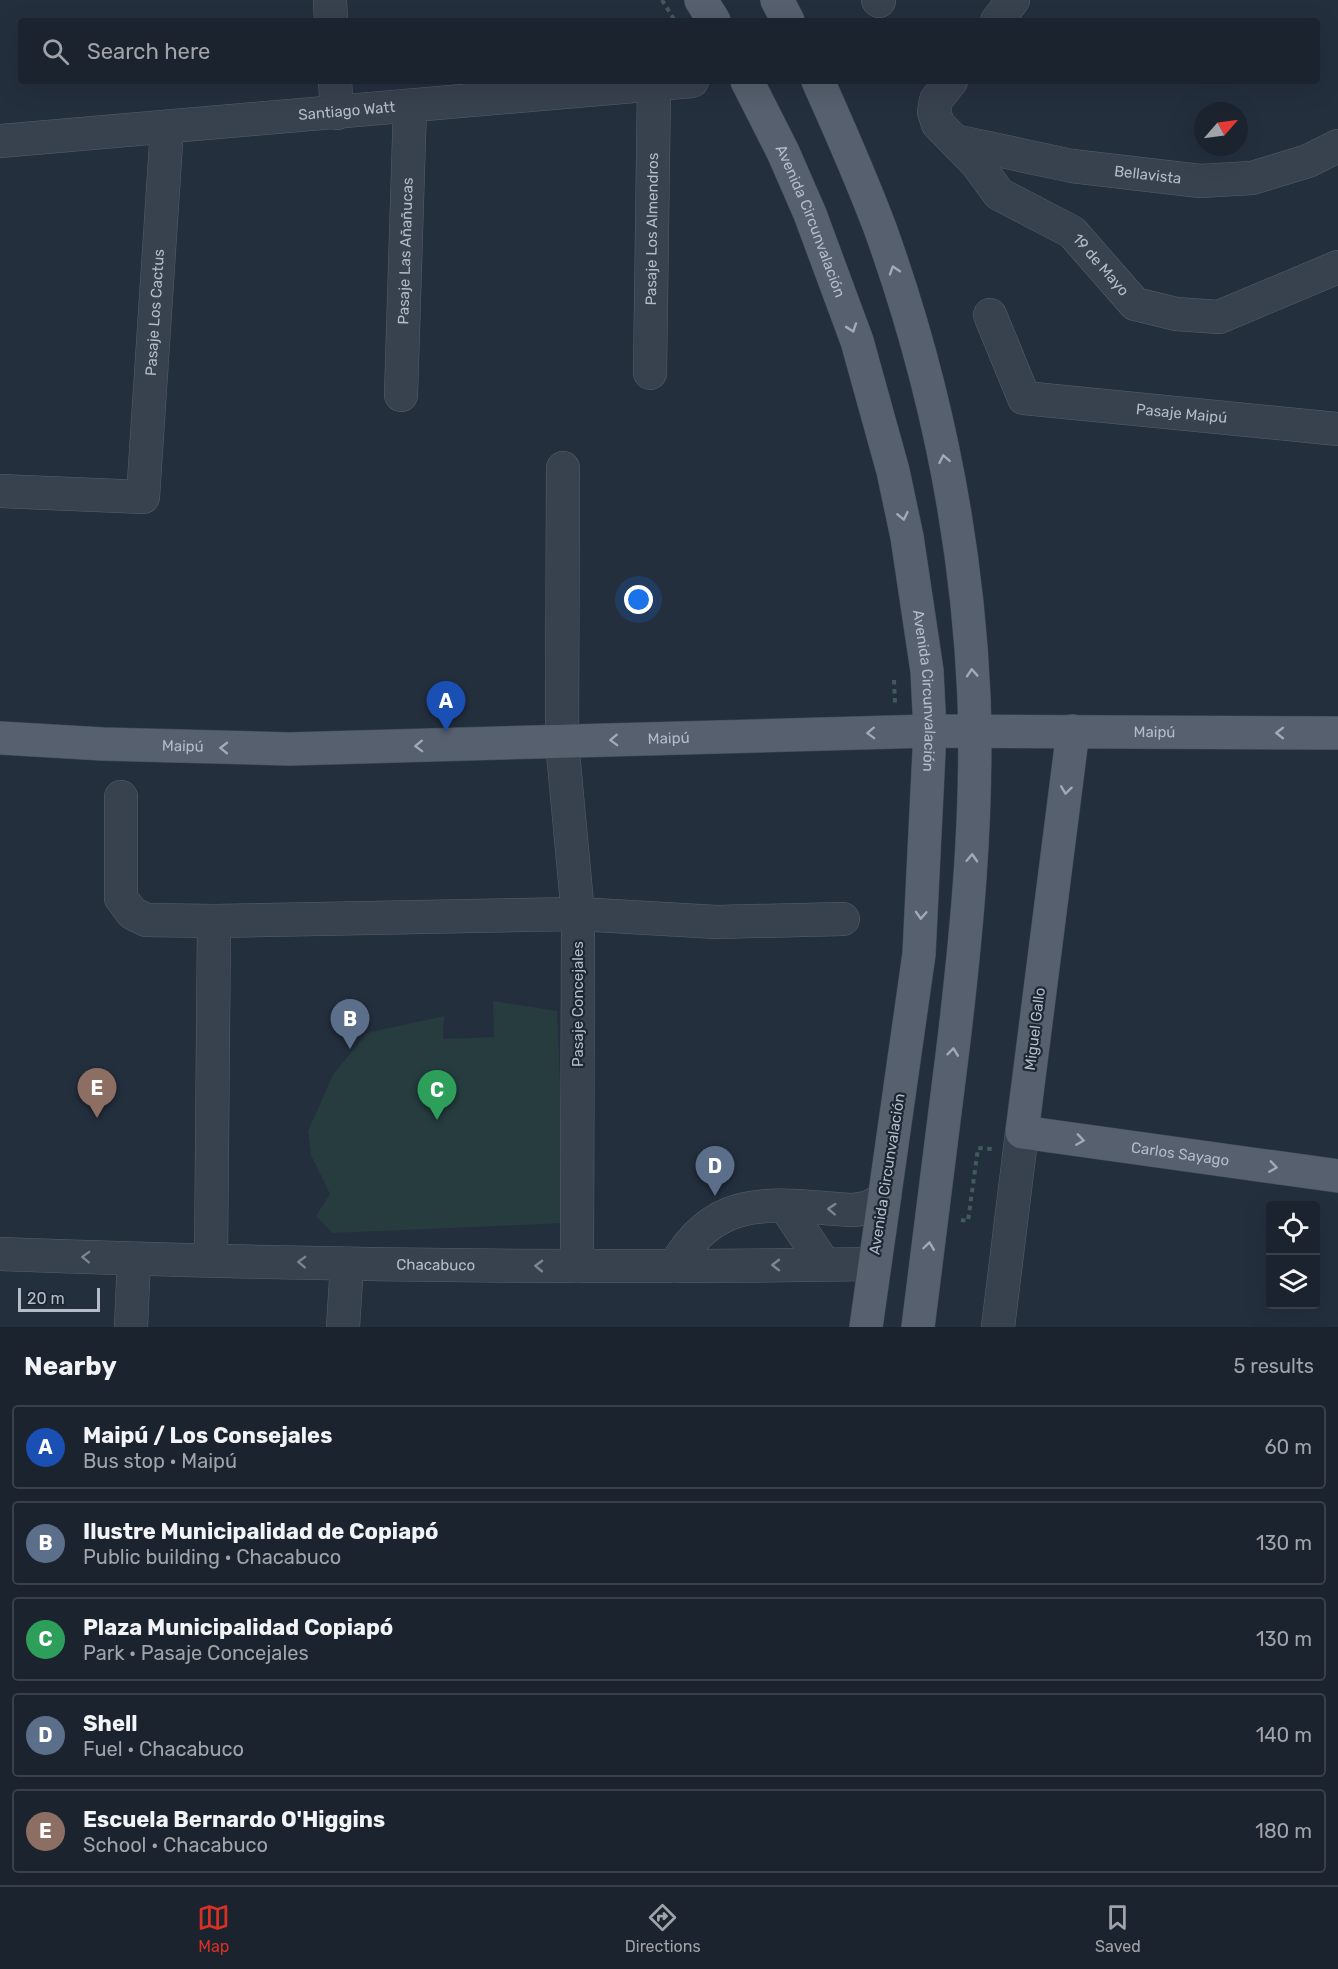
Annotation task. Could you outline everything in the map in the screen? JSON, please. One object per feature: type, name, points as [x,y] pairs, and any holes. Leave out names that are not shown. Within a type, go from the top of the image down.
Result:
[{"type":"main road","points":[[701,0],[712,18]]},
{"type":"main road","points":[[777,0],[786,18]]},
{"type":"main road","name":"Avenida Circunvalación","points":[[749,84],[783,152],[835,277],[876,406],[896,482],[918,604],[927,671],[930,731],[919,954],[866,1327]]},
{"type":"main road","points":[[819,84],[850,153],[906,306],[927,382],[945,461],[968,619],[974,698],[974,786],[970,883],[962,976],[919,1315]]},
{"type":"main road","name":"Maipú","points":[[0,738],[289,749],[930,731],[1338,733]]},
{"type":"main road","name":"Miguel Gallo","points":[[1021,1141],[1073,732]]},
{"type":"main road","name":"Carlos Sayago","points":[[1021,1141],[1338,1176]]},
{"type":"main road","points":[[874,1264],[902,1280],[919,1315]]},
{"type":"street","points":[[330,0],[331,18]]},
{"type":"street","points":[[999,18],[1013,0]]},
{"type":"street","name":"Santiago Watt","points":[[0,141],[167,128],[336,97],[410,106],[664,84]]},
{"type":"street","name":"19 de Mayo","points":[[949,84],[936,100],[934,112],[938,124],[977,164],[999,194],[1072,232],[1135,304],[1176,314],[1219,316],[1338,267]]},
{"type":"street","name":"Pasaje Los Almendros","points":[[650,373],[654,85]]},
{"type":"street","name":"Pasaje Las Añañucas","points":[[401,395],[410,106]]},
{"type":"street","name":"Pasaje Los Cactus","points":[[0,491],[142,497],[167,128]]},
{"type":"street","name":"Bellavista","points":[[955,141],[1071,166],[1200,181],[1252,178],[1308,161],[1338,146]]},
{"type":"street","name":"Pasaje Maipú","points":[[990,315],[1024,398],[1338,429]]},
{"type":"street","name":"Pasaje Concejales","points":[[563,468],[562,742],[578,914],[577,1266]]},
{"type":"street","points":[[121,796],[121,898],[132,913],[146,920],[214,921],[578,914],[716,922],[843,919]]},
{"type":"street","points":[[211,1260],[214,921]]},
{"type":"street","name":"Miguel Gallo","points":[[998,1327],[1021,1141]]},
{"type":"street","points":[[675,1266],[693,1238],[706,1226],[720,1217],[748,1207],[763,1205],[864,1209],[878,1204],[885,1195]]},
{"type":"street","points":[[785,1206],[824,1264]]},
{"type":"street","name":"Chacabuco","points":[[0,1254],[347,1264],[675,1266],[874,1264]]},
{"type":"street","points":[[131,1327],[134,1259]]},
{"type":"street","points":[[343,1327],[347,1264]]},
{"type":"path","points":[[662,0],[673,18]]},
{"type":"path","points":[[894,678],[895,733]]},
{"type":"path","points":[[933,1217],[968,1221],[978,1148],[1021,1141]]},
{"type":"green space","points":[[493,1001],[557,1011],[566,1223],[332,1233],[316,1216],[330,1194],[311,1155],[308,1131],[333,1075],[367,1033],[444,1016],[443,1039],[494,1037]]},
{"type":"place","name":"Maipú / Los Consejales","points":[[446,731]]},
{"type":"place","name":"Ilustre Municipalidad de Copiapó","points":[[350,1049]]},
{"type":"place","name":"Escuela Bernardo O'Higgins","points":[[97,1118]]},
{"type":"place","name":"Plaza Municipalidad Copiapó","points":[[437,1120]]},
{"type":"place","name":"Shell","points":[[715,1196]]}]
